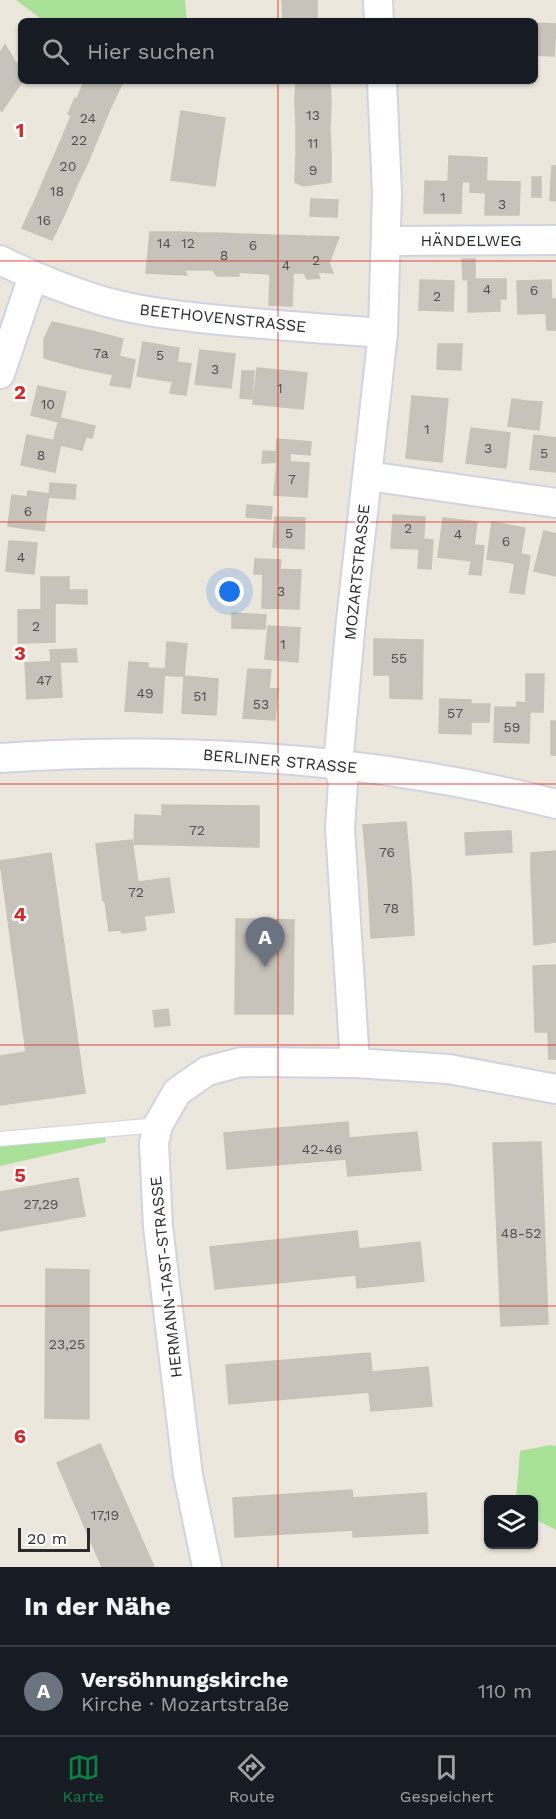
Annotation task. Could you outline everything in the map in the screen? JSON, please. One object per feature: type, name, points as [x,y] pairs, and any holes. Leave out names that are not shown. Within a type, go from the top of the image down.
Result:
[{"type":"street","name":"MOZARTSTRASSE","points":[[355,1063],[340,828],[343,783],[338,764],[351,620],[383,333],[386,144],[382,84]]},
{"type":"street","name":"HÄNDELWEG","points":[[386,241],[556,240]]},
{"type":"street","name":"BEETHOVENSTRASSE","points":[[0,260],[33,276],[94,299],[179,316],[252,324],[383,333]]},
{"type":"street","points":[[0,374],[33,276]]},
{"type":"street","points":[[368,476],[556,503]]},
{"type":"street","name":"BERLINER STRASSE","points":[[0,758],[61,754],[197,754],[338,764],[455,783],[556,804]]},
{"type":"street","name":"HERMANN-TAST-STRASSE","points":[[207,1567],[188,1475],[158,1227],[154,1143],[158,1125],[177,1092],[207,1071],[241,1062],[355,1063],[449,1069],[556,1089]]},
{"type":"lane","points":[[0,1139],[158,1125]]},
{"type":"green space","points":[[16,0],[185,0],[187,18],[40,18]]},
{"type":"green space","points":[[104,1133],[106,1142],[0,1166],[0,1143]]},
{"type":"green space","points":[[556,1446],[556,1530],[538,1521],[538,1495],[516,1495],[520,1451]]},
{"type":"building","points":[[282,0],[317,0],[317,18],[283,18]]},
{"type":"building","points":[[538,23],[556,24],[554,56],[538,55]]},
{"type":"building","points":[[5,45],[18,63],[18,84],[21,84],[17,89],[2,84],[0,80],[0,53]]},
{"type":"building","points":[[0,80],[2,84],[17,89],[2,111],[0,110]]},
{"type":"building","points":[[83,84],[122,84],[110,109],[94,108],[77,99]]},
{"type":"building","points":[[296,84],[330,84],[331,102],[304,103],[295,99]]},
{"type":"building","points":[[75,98],[94,108],[110,109],[99,135],[84,130],[69,121],[71,116],[68,114]]},
{"type":"building","points":[[295,99],[304,103],[331,102],[330,129],[303,132],[296,127]]},
{"type":"building","points":[[181,111],[225,118],[215,186],[171,180]]},
{"type":"building","points":[[69,121],[84,130],[99,135],[88,162],[72,158],[59,145]]},
{"type":"building","points":[[296,127],[303,132],[330,129],[331,154],[303,158],[296,154]]},
{"type":"building","points":[[59,145],[72,158],[88,162],[77,185],[60,181],[48,170]]},
{"type":"building","points":[[296,154],[303,158],[331,154],[331,182],[303,186],[295,182]]},
{"type":"building","points":[[449,156],[471,157],[470,182],[448,181]]},
{"type":"building","points":[[471,157],[487,158],[486,193],[470,192]]},
{"type":"building","points":[[552,166],[556,166],[556,201],[550,200]]},
{"type":"building","points":[[48,170],[60,181],[77,185],[65,213],[49,208],[37,196]]},
{"type":"building","points":[[532,177],[541,177],[541,197],[532,197]]},
{"type":"building","points":[[425,181],[462,182],[461,213],[424,213]]},
{"type":"building","points":[[486,181],[520,182],[519,215],[485,215]]},
{"type":"building","points":[[37,196],[49,208],[65,213],[52,240],[22,228]]},
{"type":"building","points":[[311,199],[338,200],[337,217],[310,216]]},
{"type":"building","points":[[150,232],[182,232],[175,254],[187,275],[146,273]]},
{"type":"building","points":[[182,232],[200,233],[195,253],[196,270],[184,270],[175,254]]},
{"type":"building","points":[[200,233],[218,233],[211,254],[213,270],[196,270],[195,253]]},
{"type":"building","points":[[218,233],[239,234],[236,255],[239,276],[217,276],[213,270],[211,254]]},
{"type":"building","points":[[239,234],[270,235],[268,256],[270,274],[238,272],[236,255]]},
{"type":"building","points":[[270,235],[305,236],[301,256],[304,273],[293,273],[293,279],[270,278],[268,256]]},
{"type":"building","points":[[305,236],[339,237],[329,263],[333,273],[317,272],[320,278],[307,279],[301,256]]},
{"type":"building","points":[[462,259],[475,259],[475,279],[463,280]]},
{"type":"building","points":[[270,279],[293,280],[292,306],[269,305]]},
{"type":"building","points":[[468,279],[506,279],[506,299],[500,299],[500,311],[468,312]]},
{"type":"building","points":[[420,280],[454,281],[453,311],[419,310]]},
{"type":"building","points":[[551,280],[552,313],[518,314],[517,281]]},
{"type":"building","points":[[552,299],[556,299],[556,330],[547,330],[546,313],[552,313]]},
{"type":"building","points":[[52,322],[92,331],[83,349],[44,339]]},
{"type":"building","points":[[92,331],[123,339],[115,375],[80,368],[83,349]]},
{"type":"building","points":[[44,339],[83,349],[80,368],[44,358]]},
{"type":"building","points":[[143,342],[179,348],[174,382],[137,376]]},
{"type":"building","points":[[438,344],[462,344],[461,370],[437,369]]},
{"type":"building","points":[[200,350],[235,354],[231,388],[195,384]]},
{"type":"building","points":[[118,356],[135,360],[130,388],[110,385],[115,375]]},
{"type":"building","points":[[177,362],[191,364],[186,395],[170,393]]},
{"type":"building","points":[[257,368],[307,373],[303,409],[253,404]]},
{"type":"building","points":[[242,371],[254,371],[252,399],[240,398]]},
{"type":"building","points":[[38,386],[66,392],[59,422],[31,415]]},
{"type":"building","points":[[412,396],[448,399],[442,462],[406,458]]},
{"type":"building","points":[[512,399],[526,401],[522,428],[508,426]]},
{"type":"building","points":[[526,401],[542,402],[539,430],[522,428]]},
{"type":"building","points":[[60,418],[95,426],[92,438],[56,430]]},
{"type":"building","points":[[471,428],[510,433],[506,468],[466,463]]},
{"type":"building","points":[[56,430],[86,437],[82,450],[60,445],[61,442],[54,440]]},
{"type":"building","points":[[27,435],[61,442],[55,472],[21,465]]},
{"type":"building","points":[[534,435],[556,438],[556,472],[530,469]]},
{"type":"building","points":[[277,439],[311,442],[310,455],[276,452]]},
{"type":"building","points":[[263,451],[290,453],[290,462],[262,463]]},
{"type":"building","points":[[277,461],[309,463],[307,497],[274,495]]},
{"type":"building","points":[[50,483],[76,485],[75,499],[49,497]]},
{"type":"building","points":[[28,491],[49,494],[44,531],[8,526],[12,495],[27,497]]},
{"type":"building","points":[[247,505],[272,507],[271,519],[246,517]]},
{"type":"building","points":[[393,515],[425,517],[423,549],[391,548]]},
{"type":"building","points":[[275,517],[305,518],[304,549],[273,547]]},
{"type":"building","points":[[443,518],[477,522],[472,561],[438,557]]},
{"type":"building","points":[[492,522],[525,528],[519,564],[487,559]]},
{"type":"building","points":[[544,531],[556,534],[556,576],[534,571]]},
{"type":"building","points":[[424,539],[433,540],[431,569],[418,568],[419,549],[423,549]]},
{"type":"building","points":[[9,541],[37,543],[34,574],[6,571]]},
{"type":"building","points":[[474,545],[484,546],[481,575],[469,574]]},
{"type":"building","points":[[521,554],[530,556],[524,594],[510,592],[515,563],[519,564]]},
{"type":"building","points":[[255,559],[281,560],[280,570],[263,569],[263,574],[254,574]]},
{"type":"building","points":[[263,569],[301,570],[299,609],[262,608]]},
{"type":"building","points":[[41,577],[69,577],[69,590],[41,590]]},
{"type":"building","points":[[41,590],[87,590],[87,604],[55,603],[55,609],[41,609]]},
{"type":"building","points":[[55,609],[55,642],[18,643],[18,610]]},
{"type":"building","points":[[232,613],[266,615],[265,629],[232,628]]},
{"type":"building","points":[[268,626],[300,628],[298,662],[265,659]]},
{"type":"building","points":[[374,639],[423,640],[422,699],[390,698],[390,675],[374,675]]},
{"type":"building","points":[[167,642],[178,643],[175,676],[165,675]]},
{"type":"building","points":[[178,643],[187,644],[184,676],[175,676]]},
{"type":"building","points":[[76,649],[77,662],[51,662],[50,650]]},
{"type":"building","points":[[60,661],[62,697],[27,699],[25,663]]},
{"type":"building","points":[[129,662],[148,663],[148,668],[165,669],[162,713],[125,711]]},
{"type":"building","points":[[248,669],[271,670],[269,688],[246,687]]},
{"type":"building","points":[[526,674],[544,674],[543,712],[530,712],[530,708],[517,708],[517,702],[526,703]]},
{"type":"building","points":[[184,676],[218,679],[216,715],[182,713]]},
{"type":"building","points":[[246,687],[278,689],[275,720],[243,718]]},
{"type":"building","points":[[440,699],[471,700],[471,734],[439,733]]},
{"type":"building","points":[[471,704],[490,704],[489,722],[471,722]]},
{"type":"building","points":[[495,707],[530,708],[529,743],[494,742]]},
{"type":"building","points":[[551,721],[556,721],[556,755],[551,755]]},
{"type":"building","points":[[162,805],[259,806],[259,847],[134,844],[135,815],[162,816]]},
{"type":"building","points":[[406,822],[411,878],[368,881],[363,825]]},
{"type":"building","points":[[511,831],[512,852],[466,855],[465,833]]},
{"type":"building","points":[[132,840],[138,882],[169,878],[174,912],[144,916],[146,930],[122,933],[121,930],[109,931],[96,844]]},
{"type":"building","points":[[556,851],[556,875],[531,875],[531,853]]},
{"type":"building","points":[[51,853],[85,1093],[0,1105],[0,1056],[26,1052],[0,861]]},
{"type":"building","points":[[531,875],[556,875],[556,897],[544,899],[532,897]]},
{"type":"building","points":[[411,878],[414,935],[371,938],[368,881]]},
{"type":"building","points":[[532,897],[544,899],[556,897],[556,919],[545,921],[533,919]]},
{"type":"building","points":[[236,919],[294,920],[293,1014],[235,1014]]},
{"type":"building","points":[[533,919],[545,921],[556,919],[556,942],[534,945]]},
{"type":"building","points":[[556,965],[556,1059],[549,1059],[548,1032],[535,1032],[533,966]]},
{"type":"building","points":[[168,1009],[170,1025],[155,1027],[153,1011]]},
{"type":"building","points":[[348,1122],[349,1138],[417,1132],[421,1170],[348,1176],[346,1159],[227,1169],[224,1133]]},
{"type":"building","points":[[541,1142],[548,1324],[501,1326],[493,1143]]},
{"type":"building","points":[[78,1178],[85,1216],[0,1231],[0,1192]]},
{"type":"building","points":[[357,1231],[359,1249],[420,1242],[424,1281],[357,1288],[356,1275],[215,1289],[210,1247]]},
{"type":"building","points":[[46,1269],[89,1270],[89,1419],[45,1418]]},
{"type":"building","points":[[370,1353],[372,1372],[428,1367],[432,1406],[371,1411],[369,1392],[229,1404],[226,1365]]},
{"type":"building","points":[[100,1444],[154,1567],[102,1567],[57,1463]]},
{"type":"building","points":[[352,1490],[353,1498],[426,1493],[428,1533],[353,1537],[353,1530],[235,1537],[233,1498]]},
{"type":"place","name":"Versöhnungskirche","points":[[265,967]]}]
